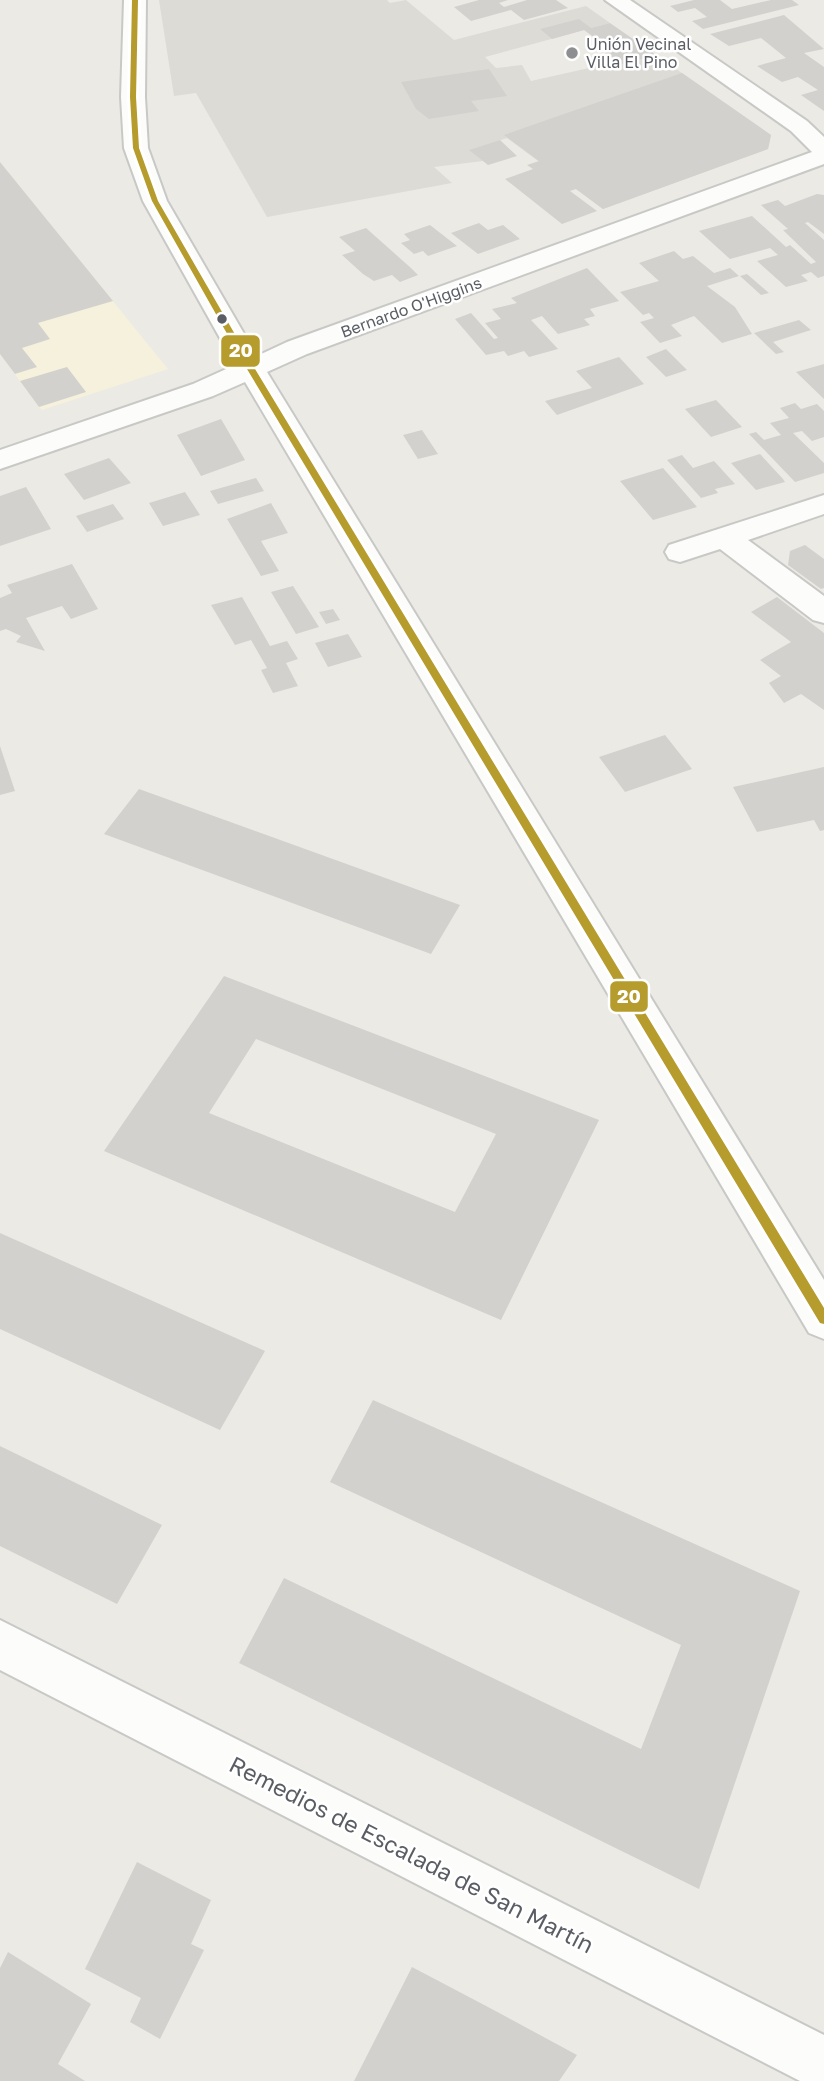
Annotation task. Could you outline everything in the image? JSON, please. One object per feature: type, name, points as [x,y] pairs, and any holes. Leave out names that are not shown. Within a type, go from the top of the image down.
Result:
[{"type":"street","points":[[135,0],[133,97],[136,148],[155,201],[251,369],[824,1319]]},
{"type":"street","points":[[616,0],[799,126],[824,150]]},
{"type":"street","name":"Bernardo O'Higgins","points":[[0,460],[203,390],[298,348],[824,156]]},
{"type":"street","points":[[680,552],[824,504]]},
{"type":"street","points":[[724,537],[824,612]]},
{"type":"street","name":"Remedios de Escalada de San Martín","points":[[0,1644],[824,2064]]},
{"type":"shaded area","points":[[159,0],[387,0],[390,3],[406,0],[454,40],[586,6],[610,23],[485,57],[496,68],[522,65],[531,81],[616,62],[621,65],[656,55],[771,135],[768,149],[603,209],[507,138],[470,150],[483,161],[434,167],[452,183],[267,217],[196,93],[174,96]]},
{"type":"shaded area","points":[[0,162],[168,369],[42,410],[39,407],[0,354]]},
{"type":"building","points":[[479,0],[508,0],[499,3],[504,7],[527,0],[556,0],[568,8],[524,20],[511,10],[471,21],[454,7]]},
{"type":"building","points":[[694,0],[720,0],[732,9],[771,0],[792,0],[799,5],[703,29],[692,21],[707,17],[695,8],[678,12],[670,6]]},
{"type":"building","points":[[784,15],[824,49],[804,53],[824,67],[824,111],[801,95],[818,90],[798,77],[782,82],[757,66],[786,58],[761,38],[729,46],[710,34]]},
{"type":"building","points":[[579,19],[591,28],[610,23],[656,55],[621,65],[597,46],[603,44],[584,30],[552,39],[540,29]]},
{"type":"building","points":[[489,69],[507,96],[471,101],[479,111],[429,119],[416,109],[401,82]]},
{"type":"building","points":[[682,73],[771,135],[768,149],[603,209],[576,189],[570,191],[597,211],[562,224],[505,179],[533,169],[527,165],[539,161],[504,135]]},
{"type":"building","points":[[500,140],[517,156],[488,165],[469,150]]},
{"type":"building","points":[[0,162],[113,301],[38,323],[50,339],[22,348],[37,367],[15,374],[0,354]]},
{"type":"building","points":[[817,194],[824,195],[824,234],[808,222],[805,223],[824,240],[824,276],[818,278],[811,272],[801,275],[808,281],[786,287],[757,261],[778,255],[770,248],[730,259],[699,231],[752,216],[786,247],[790,245],[811,264],[816,262],[783,230],[788,229],[761,205],[778,200],[785,206]]},
{"type":"building","points":[[479,223],[488,230],[503,225],[520,239],[478,254],[451,233]]},
{"type":"building","points":[[430,225],[457,246],[428,256],[423,251],[414,254],[401,243],[410,240],[404,234]]},
{"type":"building","points":[[366,228],[418,275],[400,282],[392,275],[374,281],[363,274],[342,255],[355,251],[339,237]]},
{"type":"building","points":[[674,251],[683,259],[693,256],[714,273],[730,268],[739,276],[707,286],[735,307],[752,334],[722,343],[694,316],[671,325],[682,336],[660,343],[640,322],[654,318],[649,313],[643,315],[620,292],[659,281],[639,263]]},
{"type":"building","points":[[587,268],[619,301],[590,309],[595,316],[584,319],[590,325],[558,334],[542,316],[531,320],[558,349],[529,357],[524,351],[508,356],[504,351],[486,355],[455,319],[471,313],[494,339],[498,338],[485,323],[501,319],[492,309],[517,303],[511,298]]},
{"type":"building","points":[[747,274],[769,293],[761,295],[740,276]]},
{"type":"building","points":[[799,320],[811,330],[773,342],[784,352],[776,354],[754,333]]},
{"type":"building","points":[[666,349],[687,370],[666,377],[646,357]]},
{"type":"building","points":[[619,357],[644,384],[557,415],[545,401],[592,388],[576,371]]},
{"type":"building","points":[[824,364],[824,399],[796,372]]},
{"type":"building","points":[[67,367],[86,392],[39,407],[20,381]]},
{"type":"building","points":[[716,400],[742,427],[711,437],[685,409]]},
{"type":"building","points":[[795,403],[801,409],[817,404],[824,411],[824,437],[812,441],[802,431],[793,433],[824,463],[824,473],[795,482],[749,434],[756,432],[764,440],[781,435],[770,423],[789,418],[780,408]]},
{"type":"building","points":[[221,419],[245,460],[201,476],[177,435]]},
{"type":"building","points":[[422,430],[438,454],[418,459],[403,435]]},
{"type":"building","points":[[760,454],[785,482],[756,490],[731,463]]},
{"type":"building","points":[[682,455],[693,468],[714,461],[735,484],[715,489],[718,493],[701,498],[667,460]]},
{"type":"building","points":[[109,458],[131,483],[84,500],[64,474]]},
{"type":"building","points":[[663,468],[697,507],[653,520],[620,481]]},
{"type":"building","points":[[256,478],[264,491],[218,504],[210,491]]},
{"type":"building","points":[[26,487],[51,529],[0,546],[0,496]]},
{"type":"building","points":[[185,492],[200,515],[163,526],[149,503]]},
{"type":"building","points":[[271,503],[288,533],[261,541],[279,571],[261,576],[227,519]]},
{"type":"building","points":[[113,504],[124,519],[87,532],[76,516]]},
{"type":"building","points":[[805,545],[824,559],[824,588],[821,589],[788,565],[790,551]]},
{"type":"building","points":[[72,564],[98,609],[71,619],[62,606],[26,618],[45,651],[16,642],[21,636],[6,629],[0,631],[0,598],[12,593],[7,585]]},
{"type":"building","points":[[293,586],[319,627],[296,634],[271,592]]},
{"type":"building","points":[[242,597],[270,646],[287,641],[298,659],[286,663],[298,686],[273,693],[261,670],[267,668],[251,640],[235,645],[211,605]]},
{"type":"building","points":[[777,597],[824,633],[824,710],[801,694],[784,703],[769,683],[781,676],[760,660],[791,642],[751,612]]},
{"type":"building","points":[[333,609],[340,620],[326,624],[319,612]]},
{"type":"building","points":[[348,634],[362,657],[328,667],[315,643]]},
{"type":"building","points":[[665,735],[692,769],[625,792],[599,757]]},
{"type":"building","points":[[0,746],[15,791],[0,795]]},
{"type":"building","points":[[824,767],[824,830],[820,831],[814,820],[757,832],[733,787]]},
{"type":"building","points":[[139,789],[460,905],[431,954],[104,834]]},
{"type":"building","points":[[224,976],[599,1120],[501,1320],[104,1151]],"holes":[[[256,1039],[496,1134],[455,1212],[209,1113]]]},
{"type":"building","points":[[0,1233],[265,1351],[220,1430],[0,1329]]},
{"type":"building","points":[[373,1400],[800,1591],[699,1889],[239,1663],[284,1578],[641,1749],[681,1645],[330,1482]]},
{"type":"building","points":[[0,1446],[162,1525],[117,1604],[0,1546]]},
{"type":"building","points":[[137,1862],[211,1900],[191,1944],[204,1950],[160,2039],[130,2022],[141,1998],[85,1969]]},
{"type":"building","points":[[8,1952],[91,2004],[58,2064],[85,2081],[0,2081],[0,1968]]},
{"type":"building","points":[[412,1967],[577,2055],[559,2081],[354,2081]]},
{"type":"transit line","name":"20","points":[[135,0],[133,97],[136,148],[155,201],[251,369],[824,1319]]},
{"type":"place","name":"Unión Vecinal Villa El Pino","points":[[572,53]]}]
